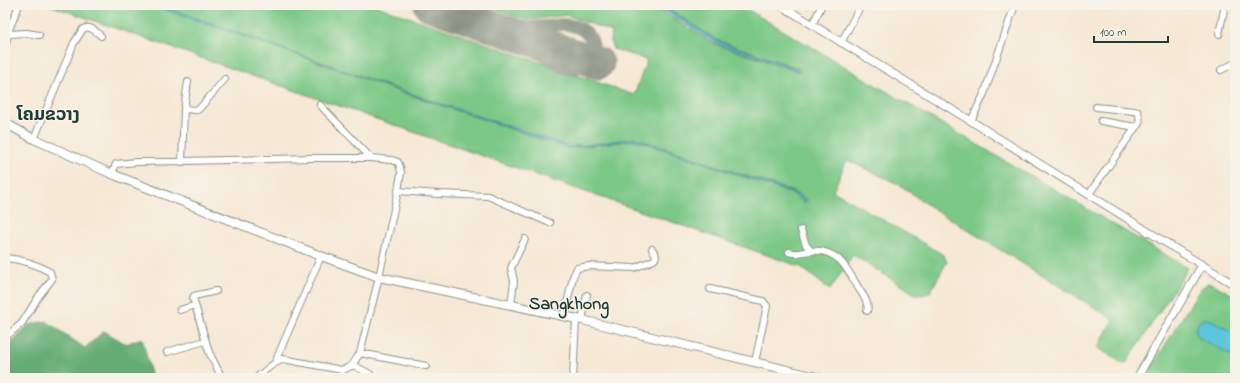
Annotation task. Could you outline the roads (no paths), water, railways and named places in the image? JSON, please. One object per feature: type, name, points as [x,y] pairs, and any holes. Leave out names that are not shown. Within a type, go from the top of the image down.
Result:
[{"type":"main road","points":[[5,123],[34,139],[112,174],[321,256],[379,277],[579,320],[820,378]]},
{"type":"street","points":[[5,47],[8,34],[19,5]]},
{"type":"street","points":[[780,5],[972,121],[1235,285]]},
{"type":"street","points":[[812,25],[822,5]]},
{"type":"street","points":[[841,43],[862,5]]},
{"type":"street","points":[[972,121],[984,94],[1015,5]]},
{"type":"street","points":[[1219,34],[1225,5]]},
{"type":"street","points":[[34,139],[74,43],[84,29],[92,28],[101,36]]},
{"type":"street","points":[[8,34],[26,33],[39,35]]},
{"type":"street","points":[[1221,70],[1235,63]]},
{"type":"street","points":[[184,108],[199,109],[225,79]]},
{"type":"street","points":[[182,162],[184,108],[188,82]]},
{"type":"street","points":[[320,105],[371,158]]},
{"type":"street","points":[[1089,194],[1139,123],[1138,112],[1096,106]]},
{"type":"street","points":[[1101,121],[1136,127]]},
{"type":"street","points":[[112,174],[116,164],[137,162],[312,158],[371,158],[398,162],[401,173],[398,191],[360,353],[352,365],[342,370],[283,360],[275,363],[256,378]]},
{"type":"street","points":[[398,191],[488,196],[550,223]]},
{"type":"street","points":[[800,230],[806,245],[811,251]]},
{"type":"street","points":[[511,305],[514,281],[511,268],[524,239]]},
{"type":"street","points":[[564,317],[573,277],[577,268],[589,266],[634,268],[656,258],[656,255],[652,249]]},
{"type":"street","points":[[789,252],[793,254],[822,251],[832,254],[839,259],[850,273],[866,302],[868,308],[867,311]]},
{"type":"street","points":[[275,363],[321,256]]},
{"type":"street","points":[[5,258],[16,259],[44,269],[50,272],[52,279],[22,323],[8,335],[5,340]]},
{"type":"street","points":[[1137,378],[1202,265]]},
{"type":"street","points":[[710,290],[763,301],[766,304],[767,306],[755,362]]},
{"type":"street","points":[[216,291],[194,296],[193,298],[205,341],[221,378]]},
{"type":"street","points":[[573,378],[579,320],[587,295]]},
{"type":"street","points":[[180,310],[195,305]]},
{"type":"street","points":[[167,352],[205,341]]},
{"type":"street","points":[[360,353],[426,366]]},
{"type":"street","points":[[352,365],[370,374],[373,378]]},
{"type":"street","points":[[342,370],[342,378]]},
{"type":"water","points":[[152,5],[159,5],[399,90],[571,147],[636,138],[794,193],[807,200],[803,204],[803,200],[793,194],[635,140],[568,148],[399,91]]},
{"type":"water","points":[[655,5],[660,5],[717,41],[798,69],[798,71],[716,43]]},
{"type":"water","points":[[1205,319],[1211,320],[1235,333],[1235,357],[1199,338],[1196,328],[1199,322]]},
{"type":"district","name":"ໂຄມຂວາງ","points":[[48,116]]},
{"type":"district","name":"Sangkhong","points":[[569,305]]}]
